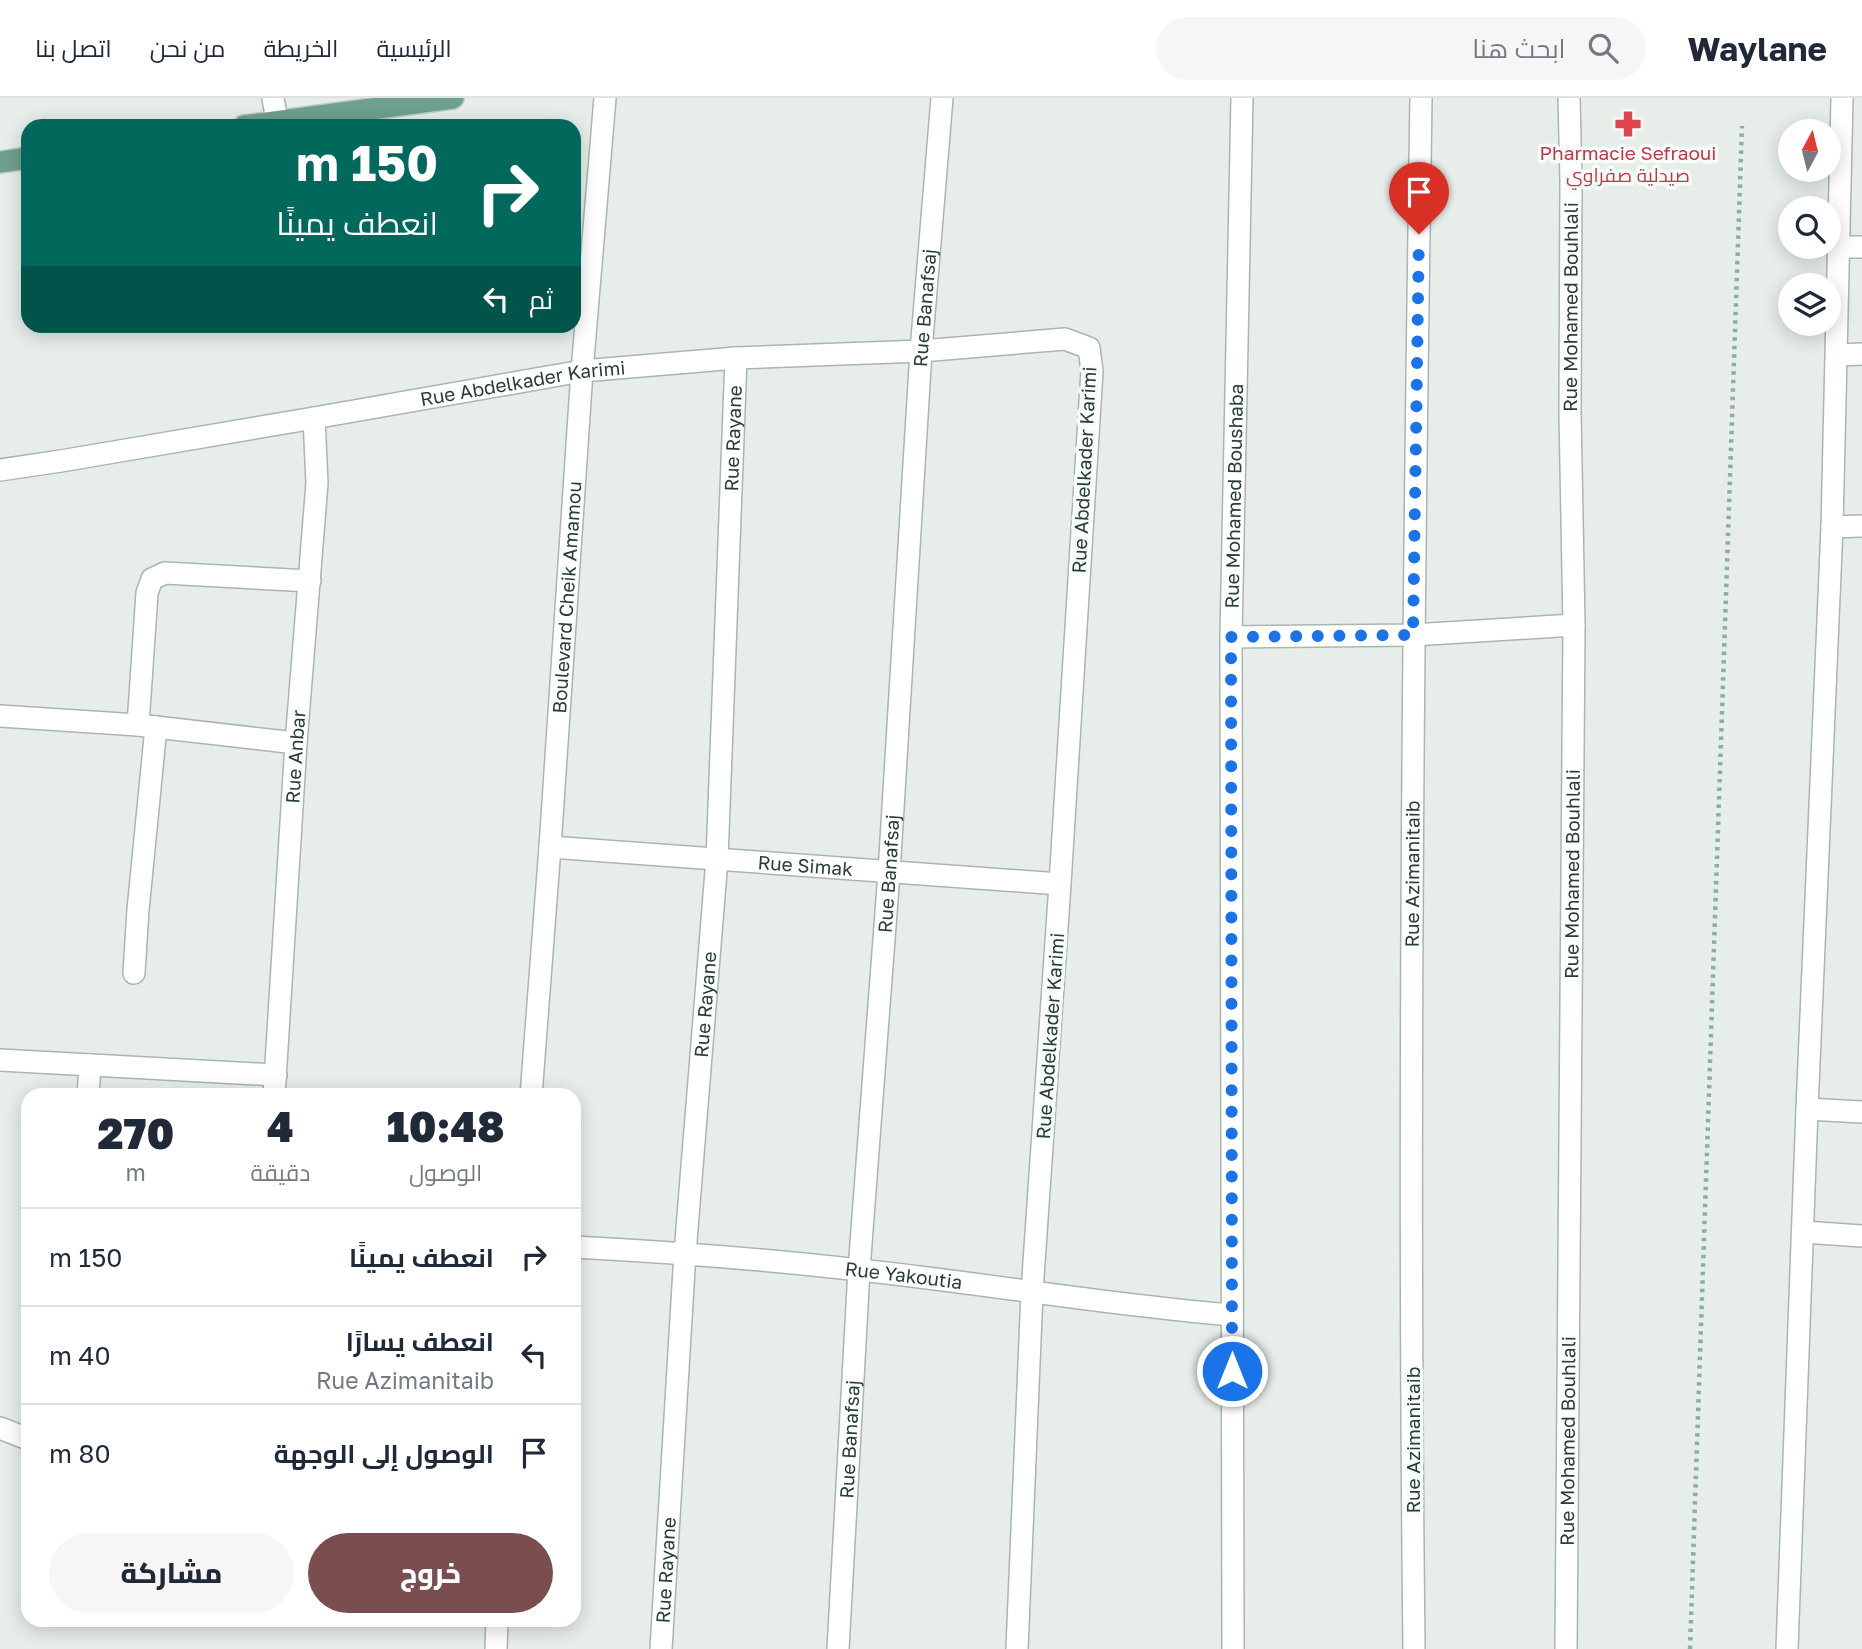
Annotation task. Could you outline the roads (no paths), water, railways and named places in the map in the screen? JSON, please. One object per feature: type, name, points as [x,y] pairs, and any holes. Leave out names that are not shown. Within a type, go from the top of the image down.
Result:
[{"type":"main road","points":[[291,119],[453,98]]},
{"type":"main road","points":[[0,162],[21,159]]},
{"type":"street","points":[[273,98],[276,119]]},
{"type":"street","name":"Boulevard Cheik Amamou","points":[[532,1088],[582,371],[605,98]]},
{"type":"street","name":"Rue Banafsaj","points":[[838,1649],[859,1270],[889,873],[921,351],[942,98]]},
{"type":"street","name":"Rue Mohamed Boushaba","points":[[1233,1649],[1231,637],[1242,98]]},
{"type":"street","name":"Rue Azimanitaib","points":[[1415,1649],[1413,635],[1422,98]]},
{"type":"street","name":"Rue Mohamed Bouhlali","points":[[1566,1649],[1574,625],[1569,98]]},
{"type":"street","points":[[1840,196],[1842,98]]},
{"type":"street","points":[[1841,247],[1862,247]]},
{"type":"street","points":[[1787,1649],[1832,527],[1839,259]]},
{"type":"street","name":"Rue Abdelkader Karimi","points":[[0,470],[582,371],[736,358],[921,351],[1065,339],[1088,348],[1092,371],[1032,1292],[1017,1649]]},
{"type":"street","points":[[1837,355],[1862,354]]},
{"type":"street","name":"Rue Rayane","points":[[661,1649],[685,1253],[717,859],[736,358]]},
{"type":"street","name":"Rue Anbar","points":[[275,1085],[296,743],[317,483],[314,418]]},
{"type":"street","points":[[1832,527],[1862,526]]},
{"type":"street","points":[[134,973],[147,726],[147,593],[152,579],[165,573],[310,581]]},
{"type":"street","points":[[1231,637],[1413,635],[1574,625]]},
{"type":"street","points":[[0,716],[147,726],[296,743]]},
{"type":"street","name":"Rue Simak","points":[[550,848],[1060,884]]},
{"type":"street","points":[[0,1060],[90,1065],[275,1085]]},
{"type":"street","points":[[89,1088],[90,1065]]},
{"type":"street","points":[[1807,1109],[1862,1112]]},
{"type":"street","points":[[1804,1232],[1862,1236]]},
{"type":"street","name":"Rue Yakoutia","points":[[581,1247],[685,1253],[859,1270],[1167,1310],[1232,1315]]},
{"type":"street","points":[[0,1428],[21,1436]]},
{"type":"street","points":[[496,1649],[497,1627]]},
{"type":"place","name":"Pharmacie Sefraoui صيدلية صفراوي","points":[[1628,124]]}]
